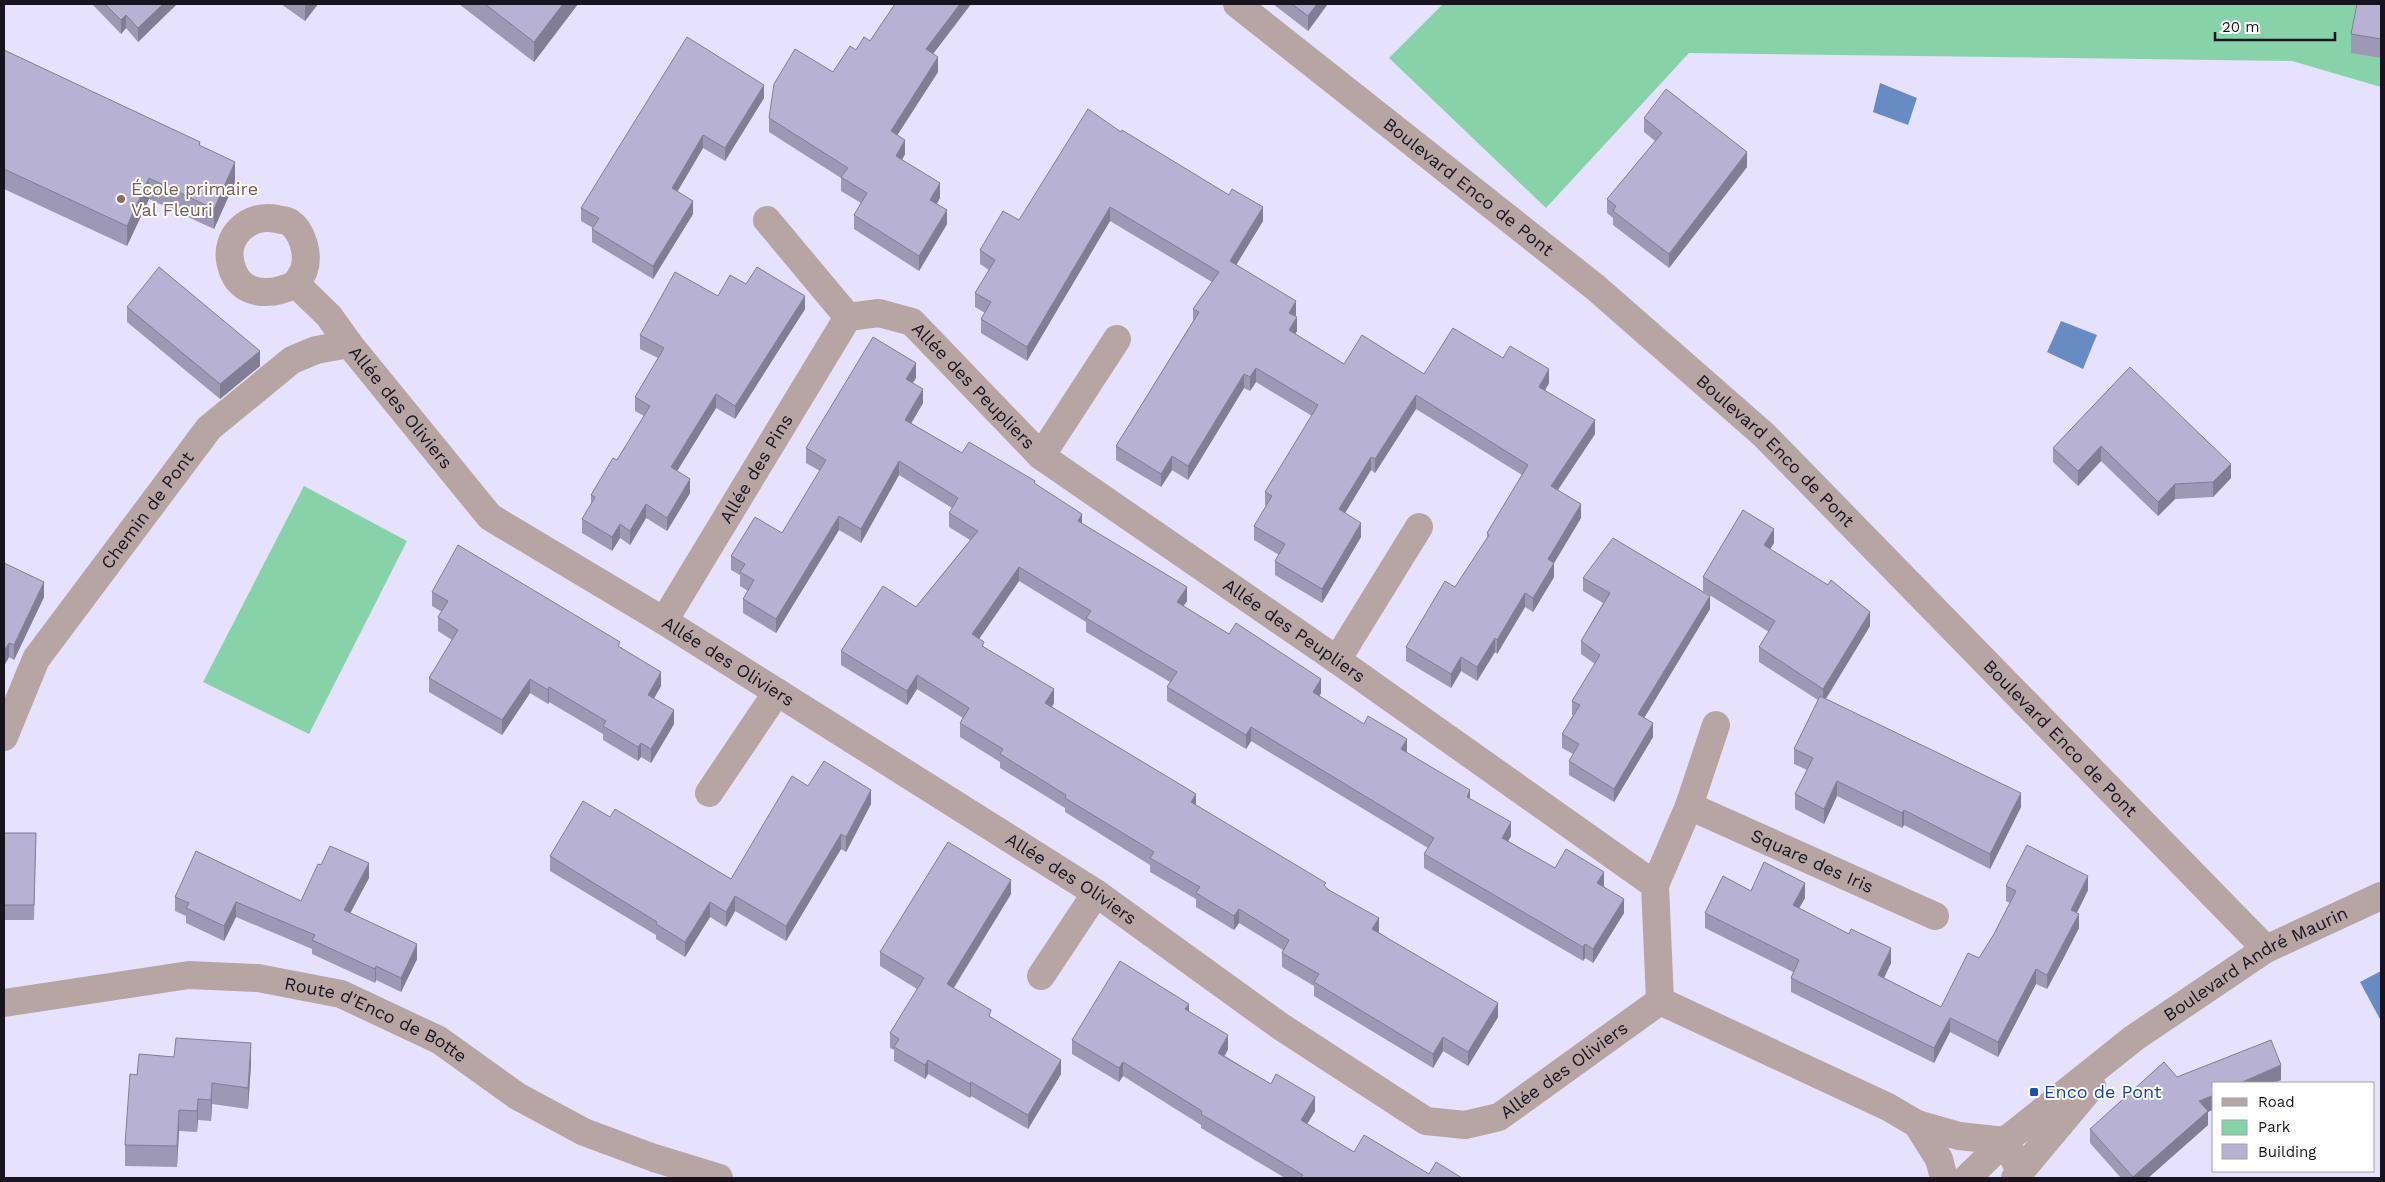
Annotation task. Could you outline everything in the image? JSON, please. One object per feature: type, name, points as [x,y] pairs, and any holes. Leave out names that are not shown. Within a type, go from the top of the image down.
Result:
[{"type":"street","name":"Boulevard Enco de Pont","points":[[1237,4],[1595,287],[1764,435],[2266,948]]},
{"type":"street","points":[[768,220],[848,317]]},
{"type":"street","name":"Allée des Oliviers","points":[[296,284],[329,316],[349,344],[490,517],[664,621],[1096,893],[1280,1026],[1426,1121],[1466,1125],[1499,1117],[1660,1001]]},
{"type":"street","name":"Allée des Peupliers","points":[[848,317],[879,313],[912,322],[1042,456],[1337,660],[1656,885]]},
{"type":"street","name":"Allée des Pins","points":[[664,621],[848,317]]},
{"type":"street","points":[[1042,456],[1117,339]]},
{"type":"street","name":"Chemin de Pont","points":[[4,736],[36,659],[209,428],[292,360],[316,350],[349,344]]},
{"type":"street","points":[[1337,660],[1419,527]]},
{"type":"street","points":[[709,792],[777,692]]},
{"type":"street","points":[[1716,725],[1689,806],[1656,885],[1660,1001],[1879,1103],[1917,1124],[1959,1136],[2005,1141],[2018,1176]]},
{"type":"street","name":"Square des Iris","points":[[1689,806],[1934,916]]},
{"type":"street","points":[[1041,976],[1096,893]]},
{"type":"street","name":"Boulevard André Maurin","points":[[1967,1178],[2005,1141],[2134,1038],[2266,948],[2381,896]]},
{"type":"street","name":"Route d'Enco de Botte","points":[[4,1003],[189,975],[258,978],[341,994],[439,1040],[517,1096],[584,1132],[654,1158],[719,1178]]},
{"type":"street","name":"Boulevard André Maurin","points":[[2018,1176],[2134,1038]]},
{"type":"street","points":[[1917,1124],[1939,1159],[1944,1178]]},
{"type":"green space","points":[[1443,4],[2381,4],[2381,87],[2292,61],[1689,53],[1546,208],[1389,58]]},
{"type":"green space","points":[[304,486],[407,541],[309,734],[203,682]]},
{"type":"water","points":[[1880,83],[1917,98],[1908,125],[1873,112]]},
{"type":"water","points":[[2061,321],[2097,335],[2083,369],[2047,352]]},
{"type":"water","points":[[2381,971],[2381,1021],[2360,982]]},
{"type":"building","points":[[105,4],[163,4],[138,28],[126,15],[121,20]]},
{"type":"building","points":[[485,4],[563,4],[534,42]]},
{"type":"building","points":[[895,4],[960,4],[926,49],[938,57],[891,131],[905,140],[896,156],[940,183],[930,200],[947,210],[919,256],[854,215],[867,193],[841,177],[848,168],[769,118],[774,84],[795,49],[833,72],[850,46],[856,50],[864,37],[870,41]]},
{"type":"building","points":[[1292,4],[1317,4],[1308,16]]},
{"type":"building","points":[[2357,4],[2381,4],[2381,39],[2351,34]]},
{"type":"building","points":[[687,37],[764,85],[725,148],[703,135],[672,188],[693,201],[653,266],[592,229],[599,218],[581,208]]},
{"type":"building","points":[[4,50],[200,142],[199,145],[235,162],[214,209],[149,178],[127,226],[4,169]]},
{"type":"building","points":[[1666,89],[1747,152],[1669,254],[1613,211],[1616,206],[1607,199],[1662,133],[1644,118]]},
{"type":"building","points":[[1088,109],[1121,132],[1122,130],[1229,195],[1232,189],[1263,207],[1230,261],[1296,301],[1289,313],[1297,317],[1289,330],[1344,364],[1362,335],[1424,374],[1453,328],[1503,358],[1510,346],[1549,369],[1539,387],[1595,420],[1551,486],[1581,504],[1548,559],[1554,563],[1533,598],[1525,593],[1497,640],[1495,638],[1477,667],[1461,657],[1451,674],[1406,647],[1445,581],[1455,587],[1489,535],[1487,533],[1528,465],[1416,395],[1375,459],[1371,457],[1339,509],[1361,523],[1322,589],[1275,561],[1285,544],[1254,526],[1272,496],[1265,492],[1318,405],[1256,368],[1250,377],[1244,374],[1188,466],[1172,456],[1161,474],[1116,446],[1199,312],[1193,309],[1219,272],[1110,207],[1027,347],[981,319],[991,302],[975,293],[995,260],[980,250],[1003,211],[1019,220]]},
{"type":"building","points":[[159,267],[260,351],[220,384],[127,307]]},
{"type":"building","points":[[757,267],[805,296],[735,406],[716,394],[671,467],[690,479],[667,518],[646,504],[630,531],[620,524],[612,537],[582,519],[595,497],[591,495],[613,458],[617,460],[650,406],[635,397],[664,348],[640,335],[675,272],[718,296],[730,275],[746,284]]},
{"type":"building","points":[[873,337],[916,363],[906,379],[923,389],[905,420],[962,453],[969,442],[1035,481],[1034,483],[1082,514],[1078,521],[1187,587],[1177,602],[1229,634],[1236,623],[1321,679],[1313,692],[1364,724],[1368,716],[1407,739],[1401,749],[1470,790],[1467,797],[1511,822],[1502,838],[1555,868],[1566,849],[1604,872],[1597,883],[1624,899],[1593,949],[1585,944],[1583,947],[1424,854],[1434,838],[1251,727],[1246,735],[1167,687],[1177,672],[1086,618],[1091,611],[1019,567],[972,634],[984,642],[982,646],[1054,689],[1045,703],[1196,794],[1191,802],[1326,883],[1324,885],[1327,889],[1379,918],[1372,929],[1498,1003],[1468,1052],[1443,1037],[1433,1054],[1314,982],[1319,974],[1282,953],[1289,940],[1239,909],[1234,916],[1196,893],[1200,887],[1150,858],[1154,852],[1065,798],[1066,795],[1000,754],[1003,749],[960,723],[969,708],[917,675],[907,691],[841,651],[883,586],[916,607],[978,531],[949,513],[958,498],[899,461],[861,529],[839,516],[776,619],[743,599],[754,580],[740,572],[745,564],[731,556],[755,517],[782,533],[826,460],[806,448]]},
{"type":"building","points":[[2130,367],[2231,464],[2213,482],[2175,484],[2158,502],[2101,446],[2078,471],[2053,448]]},
{"type":"building","points":[[1743,510],[1774,529],[1764,545],[1828,585],[1831,580],[1870,612],[1823,689],[1759,647],[1775,621],[1703,577]]},
{"type":"building","points":[[1613,538],[1710,596],[1638,714],[1653,723],[1614,789],[1569,761],[1579,744],[1562,734],[1580,705],[1572,701],[1600,655],[1581,641],[1610,593],[1583,578]]},
{"type":"building","points":[[458,545],[620,642],[618,646],[661,672],[648,695],[674,710],[651,749],[641,743],[638,747],[603,726],[606,721],[549,687],[548,690],[530,679],[502,720],[429,678],[458,630],[438,617],[448,601],[432,592]]},
{"type":"building","points":[[4,563],[44,582],[14,645],[9,643],[4,651]]},
{"type":"building","points":[[1820,696],[2021,793],[1990,854],[1904,810],[1902,813],[1837,781],[1824,809],[1795,794],[1813,758],[1794,749]]},
{"type":"building","points":[[824,761],[871,790],[846,837],[841,834],[786,926],[735,896],[726,912],[710,902],[685,942],[656,924],[657,922],[550,856],[583,801],[610,817],[615,809],[731,879],[792,776],[808,786]]},
{"type":"building","points":[[4,833],[36,833],[34,905],[4,905]]},
{"type":"building","points":[[948,842],[1011,880],[947,984],[991,1010],[989,1016],[1061,1060],[1028,1115],[928,1060],[925,1065],[894,1047],[899,1039],[890,1033],[924,978],[880,952]]},
{"type":"building","points":[[2027,845],[2088,876],[2071,910],[2079,914],[2047,975],[2036,969],[1998,1042],[1950,1018],[1934,1048],[1791,978],[1799,960],[1705,913],[1723,876],[1751,891],[1764,862],[1805,883],[1793,905],[1849,934],[1851,929],[1891,948],[1878,975],[1941,1007],[1968,953],[1979,958],[1994,934],[2016,891],[2006,886]]},
{"type":"building","points":[[330,846],[369,863],[344,910],[417,944],[401,978],[376,966],[375,969],[312,940],[315,935],[236,902],[224,926],[186,908],[189,903],[175,897],[196,851],[301,901],[318,864],[321,865]]},
{"type":"building","points":[[1120,961],[1189,1004],[1185,1009],[1228,1035],[1218,1053],[1271,1084],[1276,1074],[1315,1097],[1301,1120],[1354,1152],[1364,1135],[1429,1174],[1436,1162],[1462,1178],[1301,1178],[1303,1175],[1201,1114],[1202,1111],[1123,1062],[1119,1068],[1072,1040]]},
{"type":"building","points":[[176,1038],[251,1043],[248,1088],[212,1083],[211,1100],[198,1099],[197,1111],[179,1110],[177,1146],[125,1145],[130,1074],[137,1075],[139,1054],[174,1057]]},
{"type":"building","points":[[2271,1040],[2281,1065],[2242,1082],[2212,1082],[2212,1096],[2199,1101],[2208,1111],[2133,1177],[2090,1129],[2164,1062],[2177,1077]]},
{"type":"place","name":"École primaire Val Fleuri","points":[[121,199]]},
{"type":"place","name":"Enco de Pont","points":[[2034,1092]]}]
